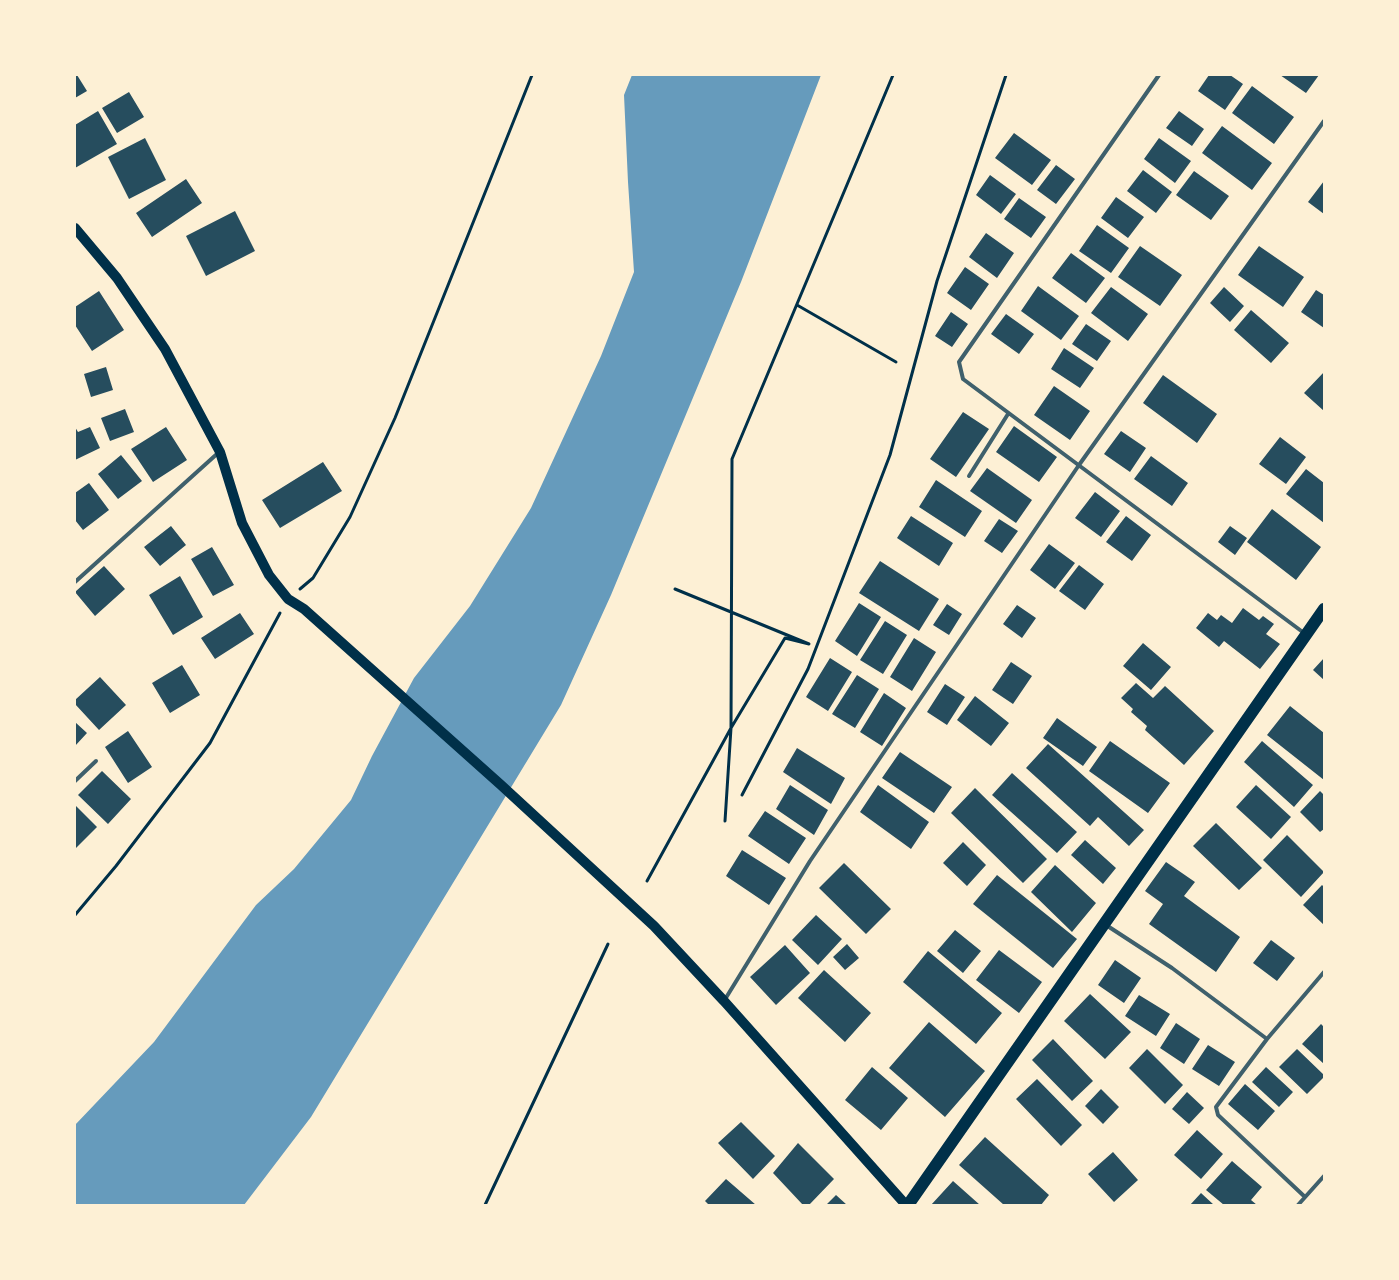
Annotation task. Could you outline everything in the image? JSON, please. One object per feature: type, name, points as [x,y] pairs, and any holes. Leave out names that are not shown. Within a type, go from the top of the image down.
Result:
[{"type":"main road","points":[[75,228],[117,278],[165,349],[220,452],[242,523],[270,576],[288,598],[304,610],[501,785],[654,926],[907,1205],[1324,609]]},
{"type":"lane","points":[[1159,75],[959,362],[963,379],[1306,635]]},
{"type":"lane","points":[[724,1001],[810,861],[1079,465],[1324,121]]},
{"type":"lane","points":[[969,476],[1008,414]]},
{"type":"lane","points":[[75,580],[220,452]]},
{"type":"lane","points":[[75,781],[96,761]]},
{"type":"lane","points":[[1104,924],[1172,968],[1267,1039]]},
{"type":"lane","points":[[1306,1196],[1218,1115],[1216,1107],[1267,1039],[1324,972]]},
{"type":"lane","points":[[1298,1205],[1324,1176]]},
{"type":"path","points":[[75,915],[116,866],[210,743],[288,598],[313,578],[350,517],[395,418],[532,75]]},
{"type":"path","points":[[725,821],[731,728],[732,459],[893,75]]},
{"type":"path","points":[[742,795],[808,669],[890,455],[937,281],[1006,75]]},
{"type":"path","points":[[796,305],[896,362]]},
{"type":"path","points":[[647,881],[731,728],[785,638],[809,644],[676,589]]},
{"type":"path","points":[[485,1205],[608,944]]},
{"type":"water","points":[[632,75],[821,75],[741,282],[611,595],[561,705],[311,1117],[244,1205],[75,1205],[75,1125],[154,1042],[256,905],[294,869],[351,800],[372,756],[414,678],[470,606],[531,508],[601,356],[634,272],[624,95]]},
{"type":"building","points":[[75,75],[77,75],[87,91],[75,98]]},
{"type":"building","points":[[1209,75],[1230,75],[1243,84],[1225,110],[1198,91]]},
{"type":"building","points":[[1280,75],[1319,75],[1306,93]]},
{"type":"building","points":[[1252,86],[1294,117],[1274,144],[1232,113]]},
{"type":"building","points":[[129,92],[144,117],[117,133],[102,108]]},
{"type":"building","points":[[98,111],[117,144],[75,168],[75,125]]},
{"type":"building","points":[[1179,111],[1204,129],[1192,146],[1166,128]]},
{"type":"building","points":[[1222,126],[1272,163],[1252,190],[1202,153]]},
{"type":"building","points":[[1014,133],[1051,160],[1032,185],[995,158]]},
{"type":"building","points":[[145,138],[166,180],[129,199],[108,157]]},
{"type":"building","points":[[1159,138],[1191,161],[1175,183],[1144,159]]},
{"type":"building","points":[[1056,165],[1075,179],[1056,204],[1037,190]]},
{"type":"building","points":[[1143,170],[1172,192],[1156,213],[1127,191]]},
{"type":"building","points":[[1194,171],[1229,196],[1211,220],[1176,195]]},
{"type":"building","points":[[990,175],[1016,194],[1001,214],[976,195]]},
{"type":"building","points":[[186,179],[202,203],[152,237],[136,213]]},
{"type":"building","points":[[1324,181],[1324,214],[1308,202]]},
{"type":"building","points":[[1116,197],[1144,217],[1128,238],[1101,218]]},
{"type":"building","points":[[1019,198],[1046,217],[1031,238],[1004,219]]},
{"type":"building","points":[[235,211],[255,251],[206,276],[186,236]]},
{"type":"building","points":[[1097,225],[1129,248],[1111,273],[1079,251]]},
{"type":"building","points":[[986,233],[1014,253],[997,278],[969,257]]},
{"type":"building","points":[[1140,246],[1182,275],[1160,306],[1118,277]]},
{"type":"building","points":[[1259,246],[1304,277],[1283,307],[1238,275]]},
{"type":"building","points":[[1071,253],[1105,278],[1086,303],[1052,278]]},
{"type":"building","points":[[965,267],[989,284],[971,310],[947,293]]},
{"type":"building","points":[[1038,286],[1079,316],[1061,340],[1021,311]]},
{"type":"building","points":[[1111,287],[1148,314],[1128,341],[1091,313]]},
{"type":"building","points":[[1224,287],[1244,306],[1230,322],[1210,303]]},
{"type":"building","points":[[1316,290],[1324,295],[1324,328],[1301,312]]},
{"type":"building","points":[[99,291],[124,330],[92,351],[75,325],[75,307]]},
{"type":"building","points":[[1251,310],[1289,343],[1271,363],[1234,330]]},
{"type":"building","points":[[951,312],[968,324],[952,347],[935,336]]},
{"type":"building","points":[[1006,314],[1034,334],[1019,354],[991,334]]},
{"type":"building","points":[[1086,324],[1111,341],[1097,361],[1072,344]]},
{"type":"building","points":[[1064,348],[1094,368],[1080,388],[1051,369]]},
{"type":"building","points":[[106,367],[113,390],[91,397],[84,374]]},
{"type":"building","points":[[1324,372],[1324,411],[1304,393]]},
{"type":"building","points":[[1163,375],[1217,414],[1197,443],[1143,403]]},
{"type":"building","points":[[1054,386],[1090,411],[1070,440],[1034,415]]},
{"type":"building","points":[[125,409],[134,432],[110,441],[101,418]]},
{"type":"building","points":[[963,412],[989,429],[956,477],[930,459]]},
{"type":"building","points":[[1014,426],[1057,457],[1039,482],[996,452]]},
{"type":"building","points":[[75,427],[78,432],[90,427],[100,448],[75,460]]},
{"type":"building","points":[[166,427],[187,460],[153,482],[131,449]]},
{"type":"building","points":[[1121,431],[1146,448],[1130,472],[1104,454]]},
{"type":"building","points":[[1280,437],[1306,457],[1286,484],[1259,464]]},
{"type":"building","points":[[121,455],[142,481],[118,499],[98,474]]},
{"type":"building","points":[[1151,456],[1188,483],[1172,506],[1134,479]]},
{"type":"building","points":[[323,462],[342,491],[280,528],[262,500]]},
{"type":"building","points":[[987,468],[1032,500],[1016,523],[970,491]]},
{"type":"building","points":[[1306,469],[1324,483],[1324,523],[1286,494]]},
{"type":"building","points":[[936,480],[982,511],[965,537],[919,507]]},
{"type":"building","points":[[89,483],[109,510],[83,530],[75,520],[75,493]]},
{"type":"building","points":[[1095,492],[1120,511],[1101,537],[1075,518]]},
{"type":"building","points":[[1272,509],[1321,547],[1296,580],[1247,542]]},
{"type":"building","points":[[911,516],[953,543],[939,566],[897,538]]},
{"type":"building","points":[[1126,516],[1151,535],[1132,561],[1106,542]]},
{"type":"building","points":[[999,519],[1018,531],[1002,553],[984,541]]},
{"type":"building","points":[[171,526],[186,545],[160,566],[144,547]]},
{"type":"building","points":[[1230,526],[1247,538],[1235,555],[1218,542]]},
{"type":"building","points":[[1049,544],[1075,563],[1055,589],[1030,570]]},
{"type":"building","points":[[212,547],[234,585],[213,596],[191,559]]},
{"type":"building","points":[[880,561],[939,599],[919,631],[859,593]]},
{"type":"building","points":[[1079,565],[1104,584],[1085,610],[1059,591]]},
{"type":"building","points":[[104,566],[125,589],[95,616],[75,592]]},
{"type":"building","points":[[180,576],[203,617],[173,635],[149,595]]},
{"type":"building","points":[[859,603],[881,617],[857,656],[835,641]]},
{"type":"building","points":[[947,604],[962,614],[949,635],[933,625]]},
{"type":"building","points":[[1017,605],[1036,618],[1022,638],[1003,624]]},
{"type":"building","points":[[1243,608],[1259,620],[1263,616],[1274,624],[1266,634],[1280,644],[1260,669],[1224,641],[1219,647],[1196,628],[1208,613],[1217,620],[1221,615],[1232,623]]},
{"type":"building","points":[[240,613],[254,634],[215,659],[201,638]]},
{"type":"building","points":[[885,621],[907,635],[883,674],[860,660]]},
{"type":"building","points":[[914,638],[936,652],[912,691],[890,677]]},
{"type":"building","points":[[1143,643],[1171,667],[1151,690],[1123,666]]},
{"type":"building","points":[[830,658],[852,672],[828,711],[806,697]]},
{"type":"building","points":[[1324,658],[1324,680],[1313,670]]},
{"type":"building","points":[[1011,662],[1032,676],[1013,704],[992,690]]},
{"type":"building","points":[[182,665],[200,695],[170,713],[152,683]]},
{"type":"building","points":[[857,675],[879,689],[855,728],[832,714]]},
{"type":"building","points":[[100,677],[126,705],[99,730],[75,704],[75,700]]},
{"type":"building","points":[[1136,683],[1153,698],[1165,686],[1214,731],[1184,765],[1145,730],[1147,726],[1131,712],[1133,709],[1121,698]]},
{"type":"building","points":[[945,684],[965,697],[947,725],[927,712]]},
{"type":"building","points":[[884,693],[906,708],[882,746],[860,732]]},
{"type":"building","points":[[975,696],[1009,723],[991,746],[957,720]]},
{"type":"building","points":[[1290,706],[1324,733],[1324,780],[1267,735]]},
{"type":"building","points":[[1057,718],[1097,747],[1083,766],[1043,738]]},
{"type":"building","points":[[75,722],[87,733],[75,746]]},
{"type":"building","points":[[128,731],[152,767],[128,783],[105,747]]},
{"type":"building","points":[[1110,741],[1170,783],[1148,813],[1089,771]]},
{"type":"building","points":[[1262,741],[1313,785],[1294,807],[1244,762]]},
{"type":"building","points":[[1048,744],[1144,830],[1129,846],[1098,817],[1090,826],[1026,768]]},
{"type":"building","points":[[797,748],[845,778],[831,804],[783,772]]},
{"type":"building","points":[[900,752],[952,787],[934,813],[882,778]]},
{"type":"building","points":[[102,771],[131,799],[108,824],[78,795]]},
{"type":"building","points":[[1012,773],[1077,832],[1057,853],[992,795]]},
{"type":"building","points":[[790,785],[828,810],[814,835],[776,809]]},
{"type":"building","points":[[878,785],[929,822],[911,849],[860,812]]},
{"type":"building","points":[[1256,785],[1291,817],[1271,839],[1236,807]]},
{"type":"building","points":[[975,788],[1047,859],[1023,883],[951,813]]},
{"type":"building","points":[[1320,791],[1324,795],[1324,829],[1320,832],[1300,812]]},
{"type":"building","points":[[75,805],[97,827],[75,849]]},
{"type":"building","points":[[765,811],[806,838],[789,864],[748,836]]},
{"type":"building","points":[[1216,823],[1262,868],[1239,890],[1193,846]]},
{"type":"building","points":[[1287,835],[1324,872],[1301,897],[1263,860]]},
{"type":"building","points":[[1085,840],[1116,868],[1103,884],[1071,855]]},
{"type":"building","points":[[963,842],[986,865],[967,886],[943,863]]},
{"type":"building","points":[[742,850],[786,878],[769,905],[726,876]]},
{"type":"building","points":[[1166,862],[1195,882],[1184,896],[1240,937],[1216,972],[1149,924],[1163,904],[1145,891]]},
{"type":"building","points":[[844,863],[891,909],[866,934],[819,888]]},
{"type":"building","points":[[1055,865],[1096,903],[1072,932],[1031,892]]},
{"type":"building","points":[[997,875],[1077,939],[1053,968],[973,904]]},
{"type":"building","points":[[1322,885],[1324,887],[1324,925],[1303,905]]},
{"type":"building","points":[[816,915],[842,939],[818,965],[792,940]]},
{"type":"building","points":[[955,930],[981,951],[963,973],[937,951]]},
{"type":"building","points":[[1271,940],[1295,958],[1277,981],[1253,963]]},
{"type":"building","points":[[847,944],[859,958],[845,970],[833,957]]},
{"type":"building","points":[[785,945],[810,973],[776,1005],[750,977]]},
{"type":"building","points":[[999,950],[1042,982],[1019,1013],[976,980]]},
{"type":"building","points":[[928,951],[1002,1013],[976,1044],[903,982]]},
{"type":"building","points":[[1115,960],[1141,978],[1124,1003],[1098,985]]},
{"type":"building","points":[[824,970],[871,1013],[845,1042],[798,998]]},
{"type":"building","points":[[1090,994],[1131,1032],[1105,1059],[1064,1021]]},
{"type":"building","points":[[1139,995],[1170,1014],[1156,1036],[1125,1016]]},
{"type":"building","points":[[929,1022],[985,1071],[945,1117],[889,1068]]},
{"type":"building","points":[[1176,1023],[1200,1039],[1184,1064],[1160,1048]]},
{"type":"building","points":[[1321,1024],[1324,1027],[1324,1064],[1302,1044]]},
{"type":"building","points":[[1053,1039],[1093,1081],[1072,1101],[1032,1060]]},
{"type":"building","points":[[1208,1045],[1235,1062],[1219,1086],[1192,1069]]},
{"type":"building","points":[[1147,1049],[1183,1085],[1165,1104],[1129,1068]]},
{"type":"building","points":[[1297,1049],[1324,1075],[1307,1094],[1279,1067]]},
{"type":"building","points":[[872,1067],[908,1098],[881,1130],[845,1100]]},
{"type":"building","points":[[1266,1067],[1293,1092],[1279,1107],[1252,1082]]},
{"type":"building","points":[[1037,1079],[1082,1125],[1061,1146],[1016,1099]]},
{"type":"building","points":[[1245,1084],[1275,1111],[1258,1130],[1228,1104]]},
{"type":"building","points":[[1101,1089],[1119,1107],[1103,1124],[1085,1106]]},
{"type":"building","points":[[1187,1092],[1204,1108],[1189,1124],[1172,1109]]},
{"type":"building","points":[[741,1122],[775,1156],[753,1179],[718,1143]]},
{"type":"building","points":[[1197,1130],[1223,1154],[1201,1179],[1174,1155]]},
{"type":"building","points":[[985,1137],[1049,1195],[1041,1205],[1004,1205],[959,1165]]},
{"type":"building","points":[[798,1143],[834,1179],[809,1205],[803,1205],[773,1173]]},
{"type":"building","points":[[1113,1152],[1138,1180],[1114,1202],[1088,1174]]},
{"type":"building","points":[[1232,1161],[1262,1187],[1251,1200],[1257,1205],[1224,1205],[1206,1190]]},
{"type":"building","points":[[726,1179],[756,1205],[709,1205],[705,1201]]},
{"type":"building","points":[[953,1181],[980,1205],[931,1205]]},
{"type":"building","points":[[1201,1193],[1214,1205],[1190,1205]]},
{"type":"building","points":[[836,1195],[847,1205],[826,1205]]}]
